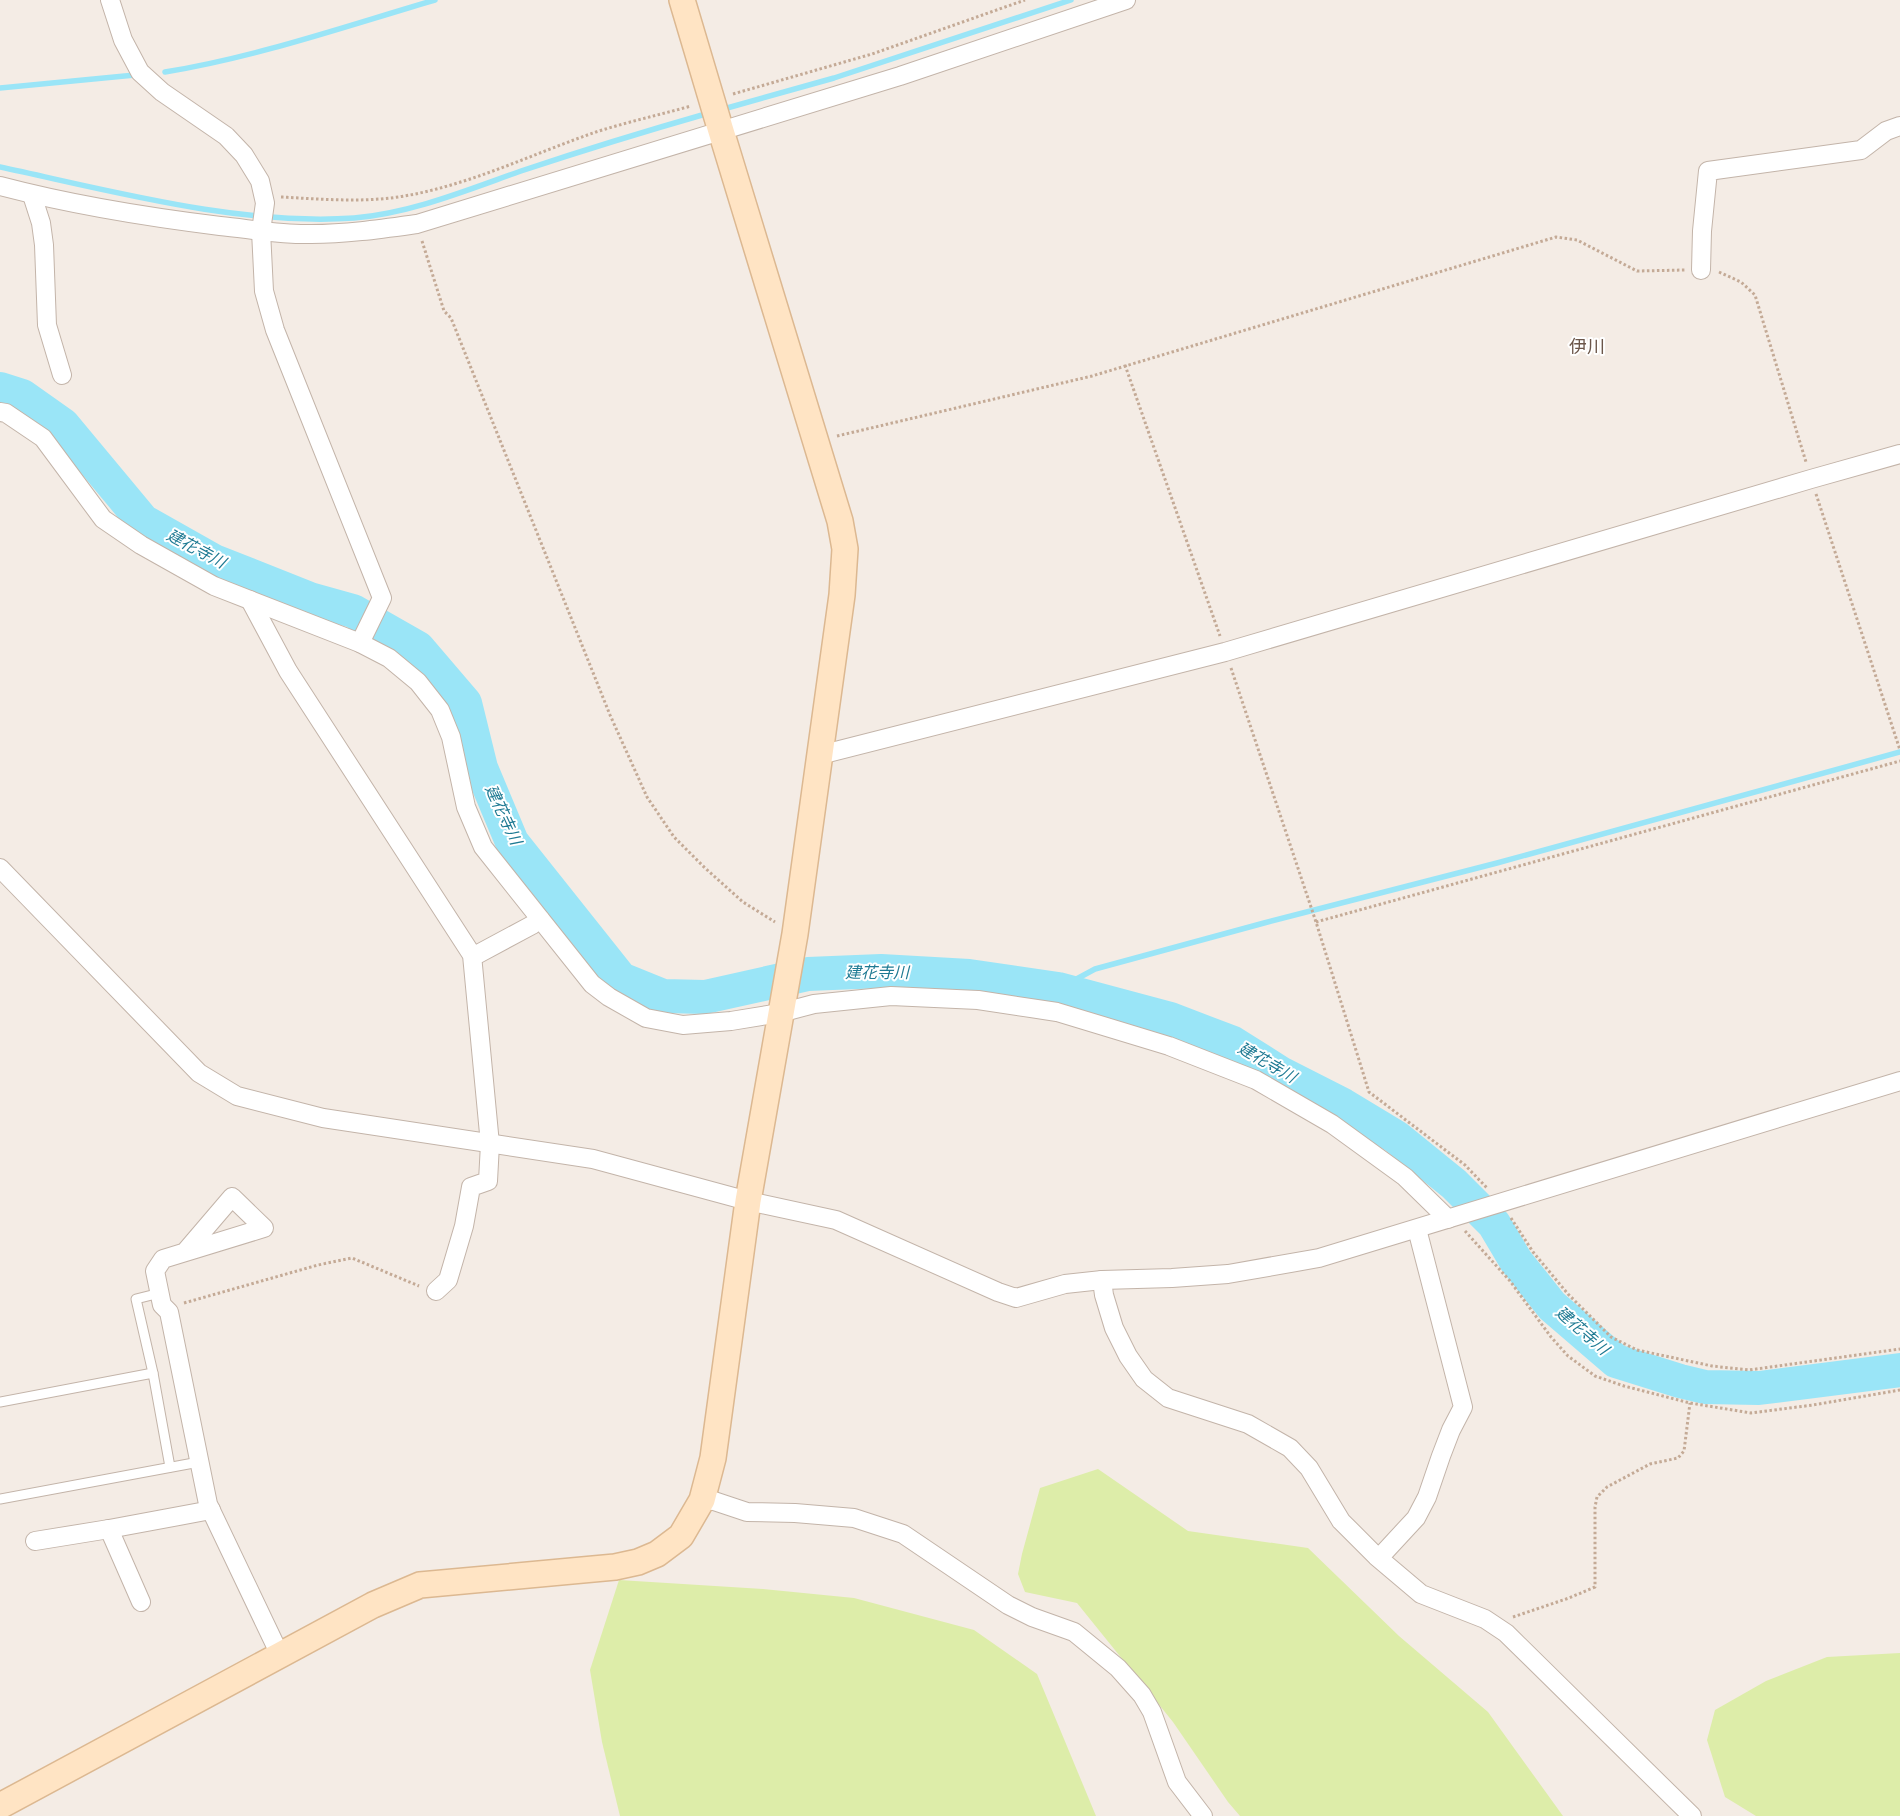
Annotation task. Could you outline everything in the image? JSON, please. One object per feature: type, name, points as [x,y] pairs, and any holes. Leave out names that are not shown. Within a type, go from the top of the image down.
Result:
[{"type":"street","points":[[110,0],[124,40],[140,72],[162,92],[226,136],[244,155],[260,181],[265,203],[261,231],[264,291],[276,330],[382,598],[360,643]]},
{"type":"street","points":[[0,1806],[372,1605],[420,1586],[615,1567],[638,1562],[657,1554],[681,1536],[702,1500],[713,1458],[748,1200],[795,934],[842,595],[845,549],[840,520],[682,0]]},
{"type":"street","points":[[0,186],[32,195],[163,219],[261,231],[309,234],[361,232],[417,224],[900,76],[1126,0]]},
{"type":"street","points":[[1701,270],[1702,232],[1708,171],[1861,150],[1886,131],[1900,126]]},
{"type":"street","points":[[32,195],[41,223],[44,245],[47,325],[62,375]]},
{"type":"street","points":[[0,412],[6,413],[43,438],[103,519],[141,545],[175,566],[214,586],[360,643],[389,658],[418,682],[440,710],[451,737],[466,807],[483,847],[592,984],[646,1018],[684,1025],[731,1021],[782,1007],[891,996],[978,1000],[1057,1012],[1169,1046],[1256,1080],[1332,1124],[1405,1177],[1448,1219]]},
{"type":"street","points":[[820,755],[1225,652],[1900,454]]},
{"type":"street","points":[[250,600],[288,671],[472,955],[490,1144],[488,1181],[471,1187],[464,1226],[448,1280],[436,1291]]},
{"type":"street","points":[[0,868],[200,1073],[236,1096],[323,1118],[593,1159],[748,1200],[836,1220],[998,1292],[1016,1298],[1065,1284],[1102,1280],[1228,1274],[1319,1258],[1900,1081]]},
{"type":"street","points":[[472,955],[478,954],[540,919]]},
{"type":"street","points":[[1379,1558],[1416,1518],[1427,1497],[1451,1430],[1463,1407],[1417,1228]]},
{"type":"street","points":[[185,1252],[163,1260],[155,1272],[161,1299],[169,1312],[208,1504],[280,1655]]},
{"type":"street","points":[[1102,1280],[1104,1295],[1114,1328],[1128,1356],[1144,1379],[1168,1398],[1248,1424],[1290,1448],[1309,1468],[1341,1521],[1379,1558],[1421,1594],[1485,1619],[1506,1633],[1692,1816]]},
{"type":"street","points":[[702,1500],[714,1501],[746,1512],[794,1513],[854,1518],[903,1534],[1008,1605],[1032,1617],[1074,1632],[1118,1668],[1142,1695],[1152,1712],[1177,1782],[1203,1816]]},
{"type":"street","points":[[35,1541],[211,1510]]},
{"type":"street","points":[[110,1529],[141,1602]]},
{"type":"lane","points":[[161,1299],[136,1299],[153,1374],[170,1467]]},
{"type":"lane","points":[[0,1402],[153,1374]]},
{"type":"lane","points":[[0,1499],[199,1462]]},
{"type":"path","points":[[263,196],[357,201],[392,198],[431,190],[491,171],[596,132],[872,54],[1025,0]]},
{"type":"path","points":[[417,224],[444,311],[451,318],[610,715],[647,798],[674,837],[705,868],[743,902],[795,934]]},
{"type":"path","points":[[816,440],[1092,376],[1556,237],[1577,240],[1608,258],[1637,271],[1714,269],[1740,282],[1755,295],[1812,479],[1900,750]]},
{"type":"path","points":[[1125,365],[1316,922],[1369,1092],[1465,1165],[1501,1203],[1533,1252],[1568,1294],[1611,1337],[1637,1350],[1712,1366],[1749,1370],[1900,1349]]},
{"type":"path","points":[[1316,922],[1900,761]]},
{"type":"path","points":[[1448,1219],[1463,1229],[1485,1252],[1568,1356],[1595,1376],[1624,1386],[1690,1403],[1751,1413],[1813,1405],[1900,1390]]},
{"type":"path","points":[[161,1299],[178,1305],[318,1265],[352,1258],[436,1291]]},
{"type":"path","points":[[1498,1628],[1508,1619],[1595,1587],[1595,1507],[1597,1497],[1607,1487],[1650,1464],[1678,1458],[1684,1451],[1690,1403]]},
{"type":"green space","points":[[1098,1469],[1188,1531],[1308,1548],[1399,1636],[1488,1712],[1563,1816],[1240,1816],[1228,1802],[1173,1722],[1077,1603],[1025,1592],[1018,1574],[1040,1488]]},
{"type":"green space","points":[[619,1580],[763,1589],[854,1598],[974,1630],[1037,1674],[1096,1816],[620,1816],[602,1742],[590,1670]]},
{"type":"green space","points":[[1900,1653],[1900,1816],[1756,1816],[1725,1797],[1707,1740],[1715,1710],[1766,1681],[1827,1657]]},
{"type":"waterway","points":[[165,72],[199,66],[267,49],[435,0]]},
{"type":"waterway","points":[[720,110],[834,78],[1071,0]]},
{"type":"waterway","points":[[0,88],[135,75]]},
{"type":"waterway","points":[[0,167],[131,196],[221,212],[266,217],[354,218],[418,206],[521,171],[709,113]]},
{"type":"waterway","name":"建花寺川","points":[[0,389],[22,396],[63,425],[143,521],[214,561],[310,599],[353,611],[418,648],[465,703],[481,768],[512,842],[621,979],[663,996],[705,997],[808,974],[881,971],[969,976],[1058,989],[1170,1019],[1233,1043],[1282,1074],[1343,1105],[1396,1137],[1454,1184],[1494,1224],[1516,1261],[1552,1306],[1616,1361],[1705,1387],[1759,1388],[1900,1370]]},
{"type":"waterway","points":[[1058,989],[1095,969],[1497,863],[1900,752]]},
{"type":"district","name":"伊川","points":[[1587,348]]}]
